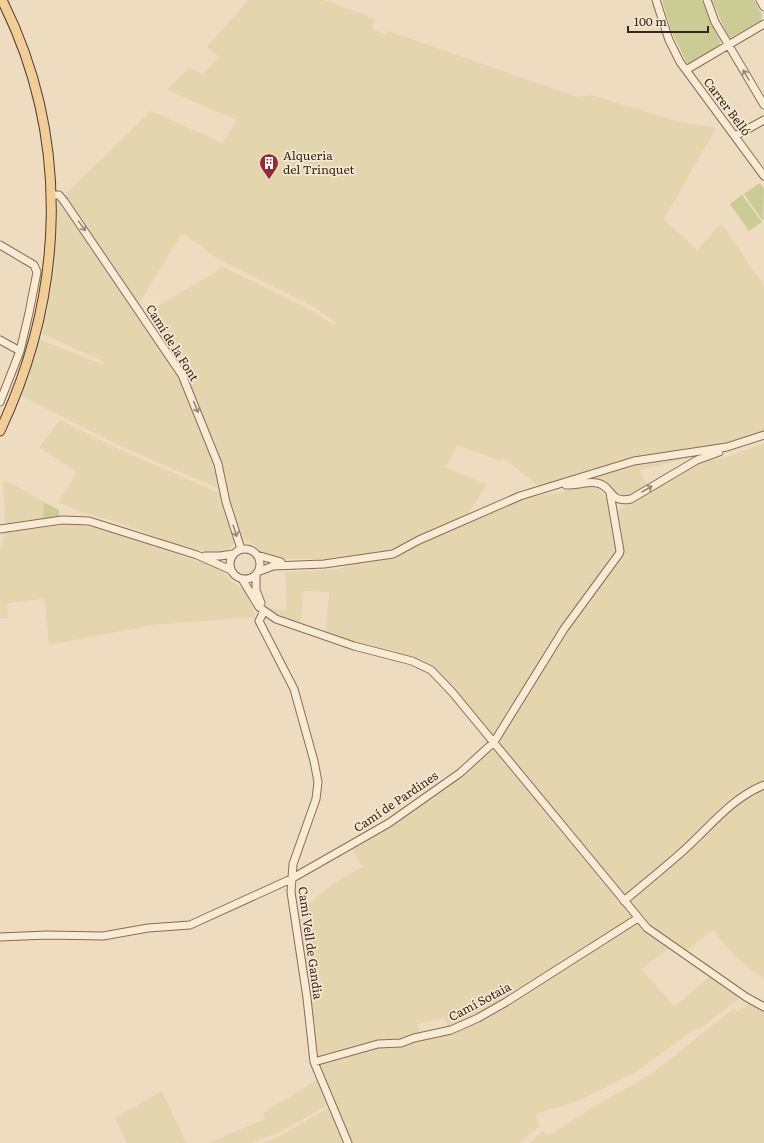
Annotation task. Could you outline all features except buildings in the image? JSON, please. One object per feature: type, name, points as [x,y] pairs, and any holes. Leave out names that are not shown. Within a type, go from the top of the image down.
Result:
[{"type":"main road","points":[[0,431],[26,366],[43,304],[50,256],[55,195],[37,94],[21,44],[2,0]]},
{"type":"street","name":"Carrer Belló","points":[[656,0],[669,40],[686,70],[764,176]]},
{"type":"street","points":[[707,0],[728,45],[764,105]]},
{"type":"street","points":[[760,0],[764,7]]},
{"type":"street","points":[[686,70],[764,24]]},
{"type":"street","points":[[735,136],[764,120]]},
{"type":"street","name":"Camí de la Font","points":[[55,195],[88,234],[182,375],[218,464],[226,502],[241,549]]},
{"type":"street","points":[[0,245],[34,265],[37,272],[20,351],[0,400]]},
{"type":"street","points":[[0,340],[20,351]]},
{"type":"street","points":[[234,554],[230,563],[236,576],[242,579],[251,579],[258,573],[273,566],[341,562],[397,553],[414,542],[500,504],[562,484],[634,461],[727,447],[764,435]]},
{"type":"street","points":[[562,484],[598,483],[604,485],[610,494],[618,500],[631,499],[697,460],[718,453],[727,447]]},
{"type":"street","name":"Camí de Pardines","points":[[0,937],[47,935],[103,936],[148,928],[190,925],[291,879],[389,823],[460,772],[494,742],[564,628],[619,554],[620,551],[614,511],[610,494]]},
{"type":"street","points":[[614,511],[626,500]]},
{"type":"street","points":[[1,530],[62,520],[82,520],[108,526],[197,555],[232,570]]},
{"type":"street","points":[[197,555],[220,556],[234,554],[241,549],[251,550],[258,555],[274,561],[293,564]]},
{"type":"street","points":[[258,555],[261,562],[256,590],[264,611]]},
{"type":"street","points":[[242,579],[259,607],[284,622],[354,646],[412,661],[426,667],[452,692],[647,928],[668,944],[764,1008]]},
{"type":"street","name":"Camí Vell de Gandia","points":[[264,611],[259,621],[294,689],[314,761],[318,782],[316,799],[293,864],[291,892],[314,1062],[348,1143]]},
{"type":"street","points":[[624,901],[684,850],[720,813],[748,791],[764,785]]},
{"type":"street","name":"Camí Sotaia","points":[[314,1062],[378,1044],[401,1043],[414,1038],[452,1030],[478,1018],[506,1002],[638,918]]},
{"type":"shaded area","points":[[248,0],[324,0],[375,20],[372,29],[386,35],[388,31],[577,97],[591,95],[676,121],[716,128],[664,219],[697,250],[721,223],[764,286],[764,436],[705,454],[640,470],[647,486],[631,496],[622,499],[609,490],[605,478],[542,489],[503,458],[501,461],[457,445],[445,468],[487,484],[468,514],[399,547],[392,550],[319,559],[286,559],[268,556],[256,546],[242,540],[228,501],[216,446],[178,362],[145,313],[214,273],[221,266],[307,308],[334,325],[336,322],[314,307],[221,261],[185,235],[181,235],[138,305],[65,198],[67,193],[151,111],[222,143],[237,120],[167,90],[188,68],[204,74],[219,57],[207,47]]},
{"type":"shaded area","points":[[58,200],[159,344],[184,385],[212,453],[220,488],[114,443],[20,395],[37,344],[41,340],[102,364],[103,361],[42,334],[52,284]]},
{"type":"shaded area","points":[[60,420],[114,447],[219,493],[236,541],[229,548],[219,552],[206,551],[171,543],[120,523],[82,512],[58,502],[77,472],[39,447]]},
{"type":"shaded area","points":[[764,443],[764,782],[744,791],[715,812],[715,814],[680,850],[627,895],[623,894],[498,742],[567,628],[622,555],[615,512],[703,462],[733,455]]},
{"type":"shaded area","points":[[3,481],[11,483],[44,502],[43,519],[5,525]]},
{"type":"shaded area","points":[[588,486],[598,489],[605,496],[618,549],[494,737],[465,702],[430,667],[326,635],[329,592],[303,591],[301,626],[263,612],[272,608],[287,611],[285,572],[338,569],[372,558],[397,556],[419,542],[513,501]]},
{"type":"shaded area","points":[[66,524],[82,525],[115,533],[221,568],[231,581],[244,590],[253,608],[255,617],[152,625],[49,645],[45,604],[42,599],[7,603],[8,618],[0,618],[0,548],[2,548],[4,533]]},
{"type":"shaded area","points":[[494,746],[631,915],[632,920],[477,1016],[449,1029],[444,1018],[417,1024],[420,1035],[320,1058],[315,1056],[296,914],[334,883],[362,867],[352,848],[396,823]]},
{"type":"shaded area","points":[[764,788],[764,980],[732,953],[713,930],[685,952],[658,932],[629,901],[685,855],[725,814]]},
{"type":"shaded area","points":[[638,922],[651,936],[669,949],[641,969],[675,1006],[709,977],[740,998],[700,1029],[694,1030],[631,1075],[575,1102],[535,1114],[540,1126],[519,1143],[352,1143],[319,1067],[321,1062],[383,1047],[447,1035],[464,1028],[487,1017]]},
{"type":"shaded area","points":[[749,1003],[764,1012],[764,1143],[529,1143],[543,1131],[548,1136],[602,1102],[653,1073],[734,1008],[737,1012]]},
{"type":"shaded area","points":[[317,1080],[328,1105],[280,1132],[251,1143],[209,1143],[265,1119],[263,1113]]},
{"type":"shaded area","points":[[162,1091],[186,1143],[127,1143],[115,1118]]},
{"type":"shaded area","points":[[329,1108],[345,1143],[261,1143],[274,1139]]},
{"type":"green space","points":[[662,0],[702,0],[720,42],[719,45],[689,63],[686,61],[671,30]]},
{"type":"green space","points":[[712,0],[754,0],[762,15],[761,20],[731,37],[728,36]]},
{"type":"green space","points":[[760,183],[764,189],[763,221],[744,194]]},
{"type":"green space","points":[[742,195],[762,222],[749,231],[730,204]]},
{"type":"green space","points":[[44,502],[59,510],[59,516],[43,519]]},
{"type":"place","name":"Alqueria del Trinquet","points":[[269,180]]}]
